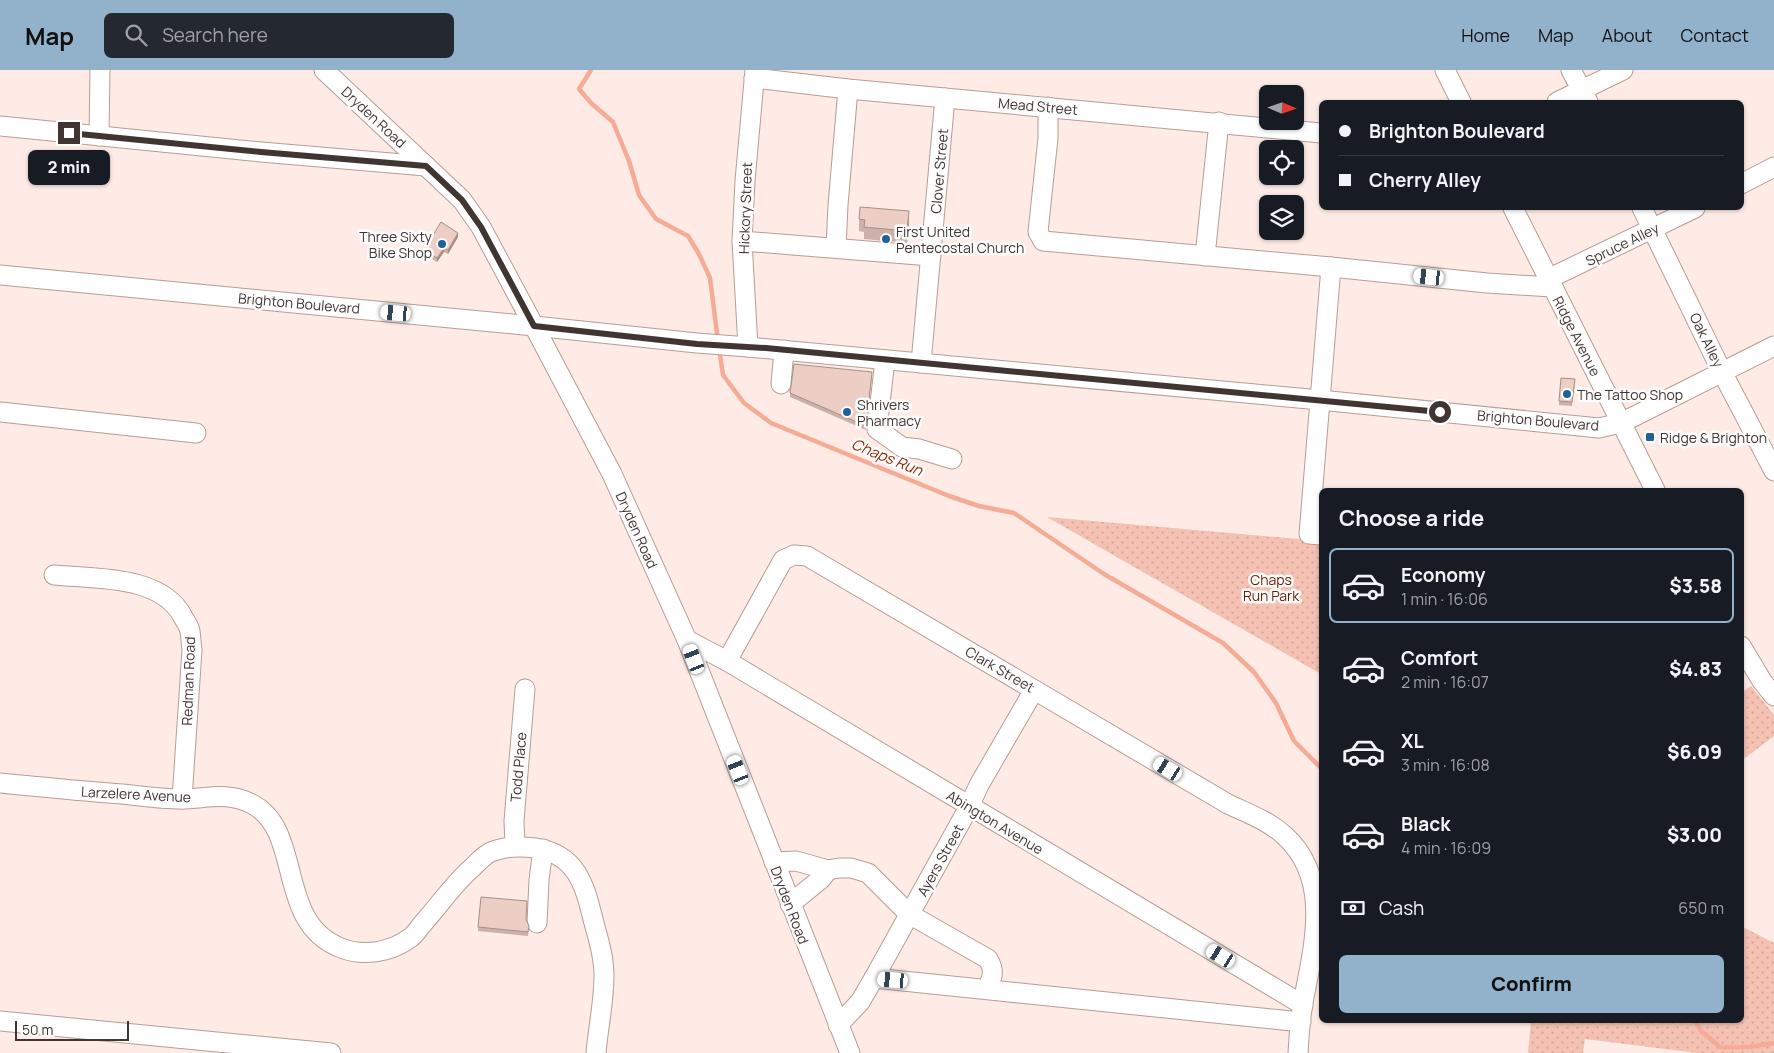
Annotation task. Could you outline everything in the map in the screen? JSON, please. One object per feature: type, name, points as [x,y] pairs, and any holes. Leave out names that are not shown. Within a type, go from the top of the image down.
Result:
[{"type":"street","points":[[99,136],[100,70]]},
{"type":"street","name":"Dryden Road","points":[[324,70],[462,200],[481,227],[534,326],[612,474],[687,640],[850,1053]]},
{"type":"street","points":[[1445,70],[1460,100]]},
{"type":"street","points":[[1571,70],[1584,96]]},
{"type":"street","points":[[1566,100],[1584,96],[1623,70]]},
{"type":"street","name":"Mead Street","points":[[755,74],[848,89],[1319,132]]},
{"type":"street","name":"Hickory Street","points":[[740,347],[745,181],[755,74]]},
{"type":"street","points":[[836,248],[848,89]]},
{"type":"street","name":"Clover Street","points":[[921,363],[945,98]]},
{"type":"street","points":[[1048,107],[1048,138],[1038,232],[1043,241],[1487,283],[1550,283]]},
{"type":"street","points":[[1205,256],[1218,122]]},
{"type":"street","points":[[0,126],[426,166]]},
{"type":"street","points":[[1744,182],[1774,167]]},
{"type":"street","name":"Ridge Avenue","points":[[1514,210],[1654,488]]},
{"type":"street","name":"Oak Alley","points":[[1643,210],[1722,372],[1774,471]]},
{"type":"street","name":"Spruce Alley","points":[[1550,283],[1691,210]]},
{"type":"street","points":[[742,241],[931,256]]},
{"type":"street","points":[[1319,534],[1309,534],[1332,267]]},
{"type":"street","name":"Brighton Boulevard","points":[[0,275],[534,326],[697,344],[784,350],[1599,428],[1621,423],[1774,346]]},
{"type":"street","points":[[781,384],[784,350]]},
{"type":"street","points":[[885,360],[877,429],[902,447],[919,449],[952,459]]},
{"type":"street","points":[[0,412],[196,433]]},
{"type":"street","name":"Clark Street","points":[[727,661],[783,560],[794,555],[807,556],[1228,804],[1274,827],[1286,836],[1317,882],[1317,917],[1302,1013],[1298,1053]]},
{"type":"street","name":"Redman Road","points":[[54,575],[132,582],[151,587],[166,596],[180,610],[190,629],[192,650],[182,799]]},
{"type":"street","name":"Abington Avenue","points":[[687,640],[727,661],[969,807],[1302,1013]]},
{"type":"street","points":[[1744,649],[1768,677],[1774,696]]},
{"type":"street","name":"Todd Place","points":[[515,845],[514,821],[525,689]]},
{"type":"street","name":"Ayers Street","points":[[838,1025],[860,1002],[969,807],[979,785],[1034,690]]},
{"type":"street","name":"Larzelere Avenue","points":[[0,783],[182,799],[213,796],[235,798],[253,804],[268,818],[281,839],[293,887],[311,926],[326,941],[334,945],[343,949],[366,953],[387,950],[411,937],[466,873],[489,853],[515,845],[543,849],[561,856],[574,869],[585,886],[603,956],[604,978],[596,1053]]},
{"type":"street","points":[[537,922],[543,849]]},
{"type":"street","points":[[774,862],[796,861],[828,870],[851,868],[868,873],[909,914],[988,959],[993,968],[992,978],[987,989]]},
{"type":"street","points":[[790,904],[821,879],[828,870]]},
{"type":"street","points":[[874,978],[987,989],[1302,1013]]},
{"type":"street","points":[[0,1021],[330,1053]]},
{"type":"green space","name":"Chaps Run Park","points":[[1047,517],[1319,541],[1319,673]]},
{"type":"green space","points":[[1751,686],[1774,715],[1774,736],[1744,759],[1744,691]]},
{"type":"green space","points":[[1744,928],[1774,943],[1774,1053],[1697,1053],[1585,1039],[1583,1053],[1528,1053],[1531,1023],[1744,1023]]},
{"type":"building","points":[[860,207],[909,211],[907,231],[864,227],[865,220],[859,219]]},
{"type":"building","name":"Three Sixty Bike Shop","points":[[441,222],[458,233],[448,250],[444,248],[437,258],[424,250]]},
{"type":"building","name":"Shrivers Pharmacy","points":[[794,364],[872,372],[866,426],[790,393]]},
{"type":"building","name":"The Tattoo Shop","points":[[1561,378],[1575,379],[1572,402],[1559,401]]},
{"type":"building","points":[[481,897],[527,901],[526,919],[529,926],[528,932],[478,927]]},
{"type":"waterway","name":"Chaps Run","points":[[591,70],[579,89],[591,103],[613,122],[629,161],[639,195],[656,219],[688,236],[699,254],[710,278],[718,341]]},
{"type":"waterway","name":"Chaps Run","points":[[719,348],[723,375],[744,403],[771,423],[949,496],[979,506],[1014,513],[1104,574],[1223,643],[1254,672],[1276,703],[1294,741],[1319,766]]},
{"type":"waterway","name":"Chaps Run","points":[[1697,1023],[1701,1031],[1720,1047],[1749,1047],[1774,1043]]},
{"type":"place","name":"First United Pentecostal Church","points":[[886,239]]},
{"type":"place","name":"Three Sixty Bike Shop","points":[[442,244]]},
{"type":"place","name":"The Tattoo Shop","points":[[1567,394]]},
{"type":"place","name":"Shrivers Pharmacy","points":[[847,412]]},
{"type":"place","name":"Ridge & Brighton","points":[[1650,437]]},
{"type":"route","points":[[69,133],[426,166],[462,200],[481,227],[534,326],[697,344],[766,348],[1440,412]]}]
